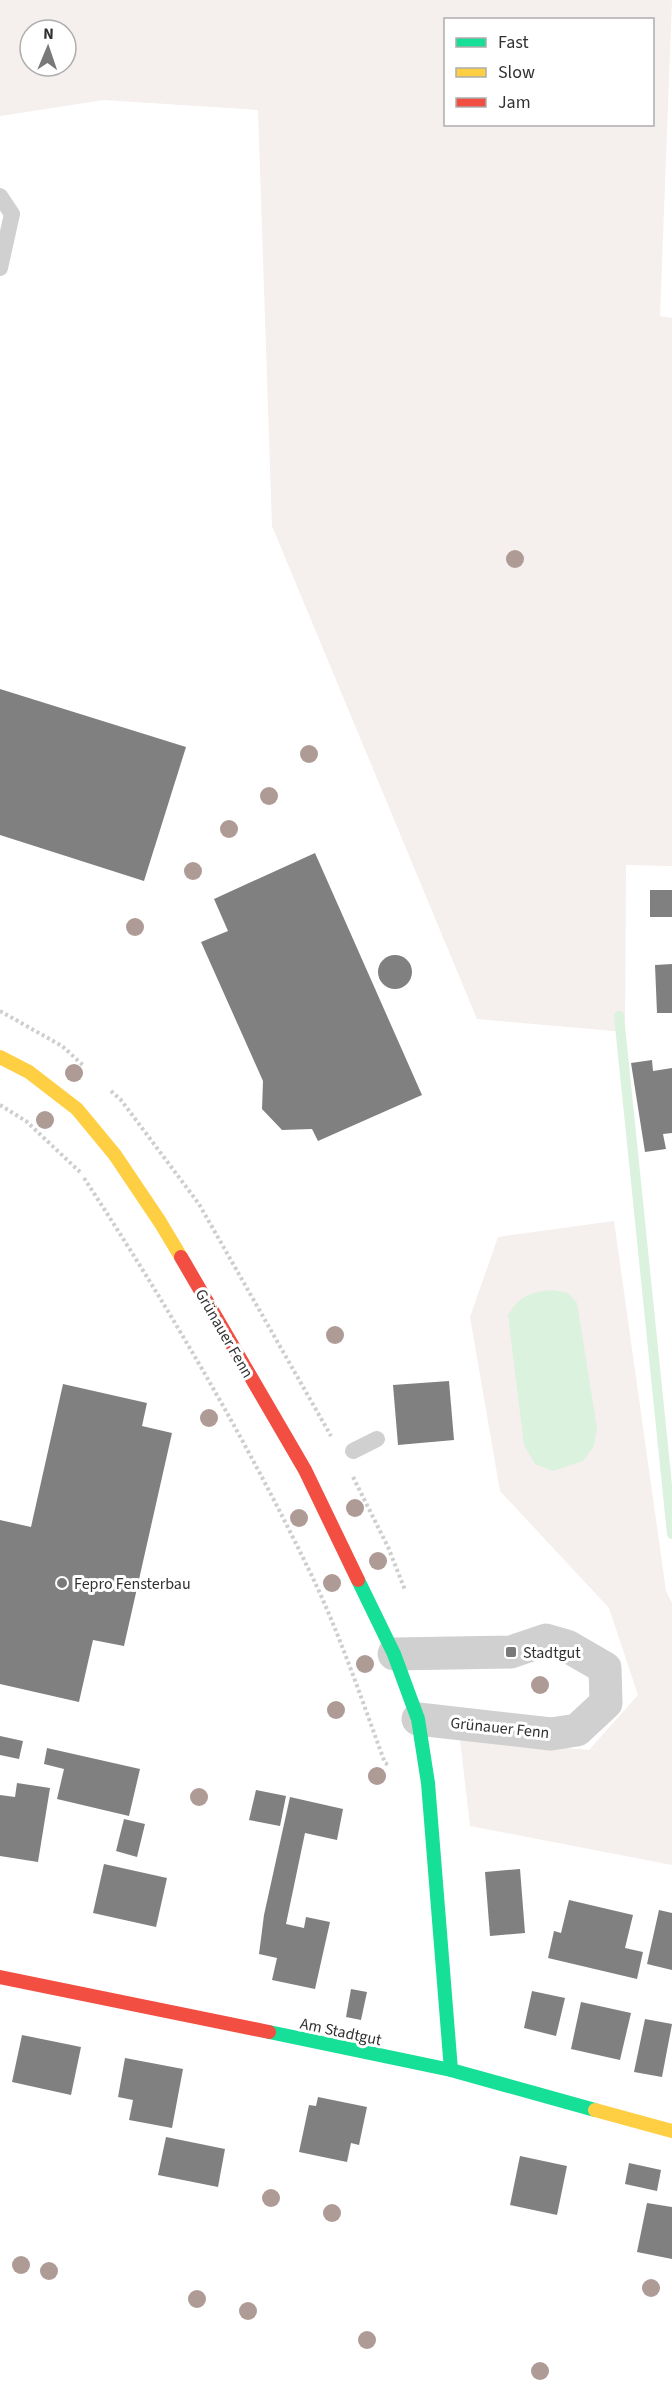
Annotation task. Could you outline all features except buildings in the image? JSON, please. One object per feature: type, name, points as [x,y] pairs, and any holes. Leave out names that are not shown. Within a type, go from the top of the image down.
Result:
[{"type":"street","name":"Grünauer Fenn","points":[[0,1057],[29,1072],[77,1108],[115,1155],[160,1222],[305,1470],[394,1654],[418,1719],[428,1783],[451,2070]]},
{"type":"street","name":"Grünauer Fenn","points":[[394,1654],[511,1652],[546,1640],[567,1646],[605,1668],[606,1703],[577,1730],[551,1734],[418,1719]]},
{"type":"street","name":"Am Stadtgut","points":[[0,1977],[451,2070],[672,2131]]},
{"type":"lane","points":[[0,196],[12,214],[0,268]]},
{"type":"lane","points":[[353,1451],[377,1439]]},
{"type":"path","points":[[0,1104],[26,1121],[81,1173],[116,1226],[213,1389],[304,1560],[345,1652],[385,1763],[428,1783]]},
{"type":"shaded area","points":[[0,0],[672,0],[660,316],[672,318],[672,866],[626,865],[625,1032],[477,1019],[272,526],[258,110],[104,100],[0,116]]},
{"type":"shaded area","points":[[614,1221],[666,1591],[672,1603],[672,1865],[470,1826],[460,1739],[589,1750],[638,1695],[609,1608],[500,1491],[470,1317],[498,1237]]},
{"type":"shaded area","points":[[552,1290],[568,1293],[577,1303],[597,1428],[594,1446],[583,1461],[553,1471],[535,1464],[524,1445],[508,1315],[526,1296]]},
{"type":"waterway","points":[[619,1016],[672,1534]]},
{"type":"traffic: fast","points":[[358,1580],[394,1654],[418,1719],[428,1783],[451,2070]]},
{"type":"traffic: fast","points":[[269,2032],[451,2070],[595,2110]]},
{"type":"traffic: slow","points":[[0,1057],[29,1072],[77,1109],[115,1155],[181,1257]]},
{"type":"traffic: slow","points":[[595,2110],[672,2131]]},
{"type":"traffic: jam","points":[[181,1257],[305,1470],[358,1580]]},
{"type":"traffic: jam","points":[[0,1977],[269,2032]]},
{"type":"place","name":"Fepro Fensterbau","points":[[62,1583]]},
{"type":"place","name":"Stadtgut","points":[[511,1652]]}]
